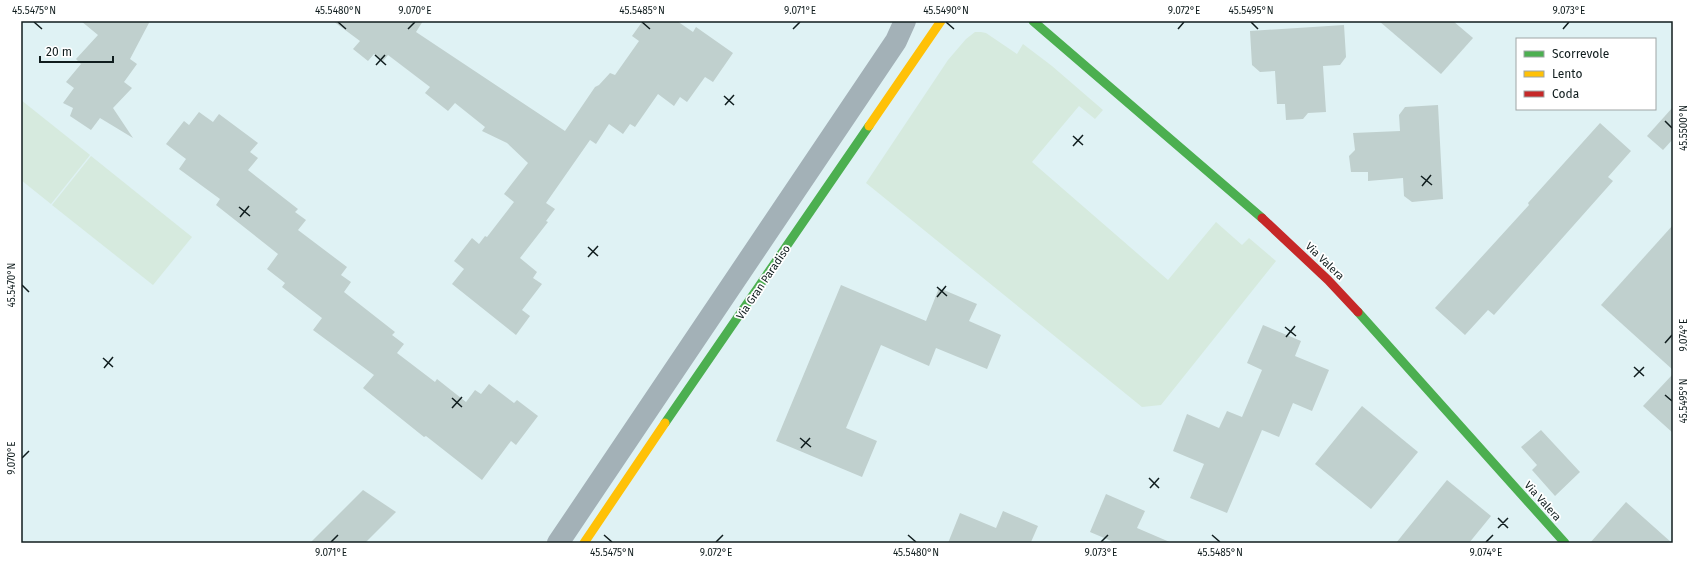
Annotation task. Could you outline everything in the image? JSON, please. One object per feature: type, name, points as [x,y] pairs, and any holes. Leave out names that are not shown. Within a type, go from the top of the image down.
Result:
[{"type":"street","points":[[558,543],[896,41],[905,21]]},
{"type":"street","name":"Via Gran Paradiso","points":[[584,543],[941,21]]},
{"type":"street","name":"Via Valera","points":[[1036,22],[1265,221],[1328,280],[1376,331],[1565,543]]},
{"type":"green space","points":[[975,32],[986,33],[1017,54],[1023,44],[1052,66],[1103,110],[1095,119],[1079,106],[1032,162],[1168,280],[1216,222],[1242,245],[1249,238],[1276,261],[1161,405],[1142,407],[866,183],[948,60],[966,39]]},
{"type":"green space","points":[[21,100],[90,155],[51,204],[21,180]]},
{"type":"green space","points":[[91,156],[192,237],[153,285],[52,205]]},
{"type":"building","points":[[81,21],[150,21],[130,59],[137,64],[124,82],[132,88],[113,108],[133,138],[100,118],[91,130],[70,116],[73,108],[63,103],[74,88],[66,82],[81,64],[76,59],[98,35]]},
{"type":"building","points":[[333,21],[423,21],[416,32],[565,131],[595,87],[599,85],[610,73],[615,75],[639,41],[632,36],[642,22],[677,21],[693,32],[696,27],[733,53],[713,82],[705,77],[687,102],[680,97],[674,106],[658,94],[635,127],[630,124],[623,134],[609,124],[596,144],[590,140],[546,203],[555,209],[546,221],[548,222],[520,258],[537,272],[533,278],[542,284],[522,310],[530,316],[516,335],[452,284],[464,269],[454,261],[472,238],[479,244],[485,236],[487,237],[514,202],[504,194],[528,163],[507,143],[482,131],[485,127],[455,103],[448,111],[425,93],[430,87],[388,55],[383,61],[374,54],[368,61],[353,49],[360,41]]},
{"type":"building","points":[[1379,21],[1453,21],[1473,38],[1441,74]]},
{"type":"building","points":[[1344,25],[1346,57],[1340,65],[1323,66],[1326,112],[1308,113],[1303,119],[1286,120],[1285,104],[1277,104],[1275,71],[1260,72],[1252,65],[1250,31]]},
{"type":"building","points":[[1438,105],[1443,199],[1412,202],[1404,196],[1403,178],[1368,181],[1368,172],[1351,172],[1349,156],[1355,150],[1353,133],[1400,131],[1399,115],[1405,107]]},
{"type":"building","points":[[1673,107],[1673,139],[1663,150],[1647,136]]},
{"type":"building","points":[[199,112],[213,122],[219,114],[258,143],[250,152],[258,158],[248,170],[298,209],[295,212],[306,220],[298,230],[347,267],[341,275],[351,282],[344,292],[395,332],[392,335],[404,344],[397,353],[435,382],[437,379],[466,402],[475,390],[481,394],[489,384],[514,403],[517,400],[538,416],[516,445],[511,441],[482,480],[426,436],[424,437],[363,388],[374,375],[313,330],[322,318],[282,287],[285,283],[267,269],[278,254],[216,205],[220,199],[179,169],[186,159],[166,144],[184,121],[189,125]]},
{"type":"building","points":[[1600,123],[1631,151],[1608,177],[1613,181],[1494,315],[1488,310],[1465,335],[1435,308],[1529,205],[1528,203]]},
{"type":"building","points":[[1673,225],[1673,370],[1601,305]]},
{"type":"building","points":[[841,285],[926,321],[939,288],[977,304],[969,321],[1001,335],[987,369],[936,348],[929,366],[881,345],[846,428],[877,441],[862,477],[776,441]]},
{"type":"building","points":[[1263,325],[1301,341],[1295,356],[1329,370],[1312,411],[1293,403],[1279,437],[1262,430],[1227,513],[1190,498],[1204,464],[1173,451],[1187,414],[1219,428],[1227,411],[1242,417],[1262,370],[1247,363]]},
{"type":"building","points":[[1673,374],[1673,433],[1643,406]]},
{"type":"building","points":[[1362,406],[1418,452],[1371,509],[1315,464]]},
{"type":"building","points":[[1541,430],[1580,472],[1555,496],[1532,470],[1537,465],[1521,447]]},
{"type":"building","points":[[1447,480],[1491,516],[1469,543],[1396,543]]},
{"type":"building","points":[[363,490],[396,512],[365,543],[310,543]]},
{"type":"building","points":[[1106,494],[1145,511],[1137,528],[1172,543],[1116,543],[1090,532]]},
{"type":"building","points":[[1626,502],[1672,543],[1590,543]]},
{"type":"building","points":[[1003,511],[1038,526],[1031,542],[1032,543],[948,543],[960,513],[996,528]]},
{"type":"traffic: fast","points":[[1033,21],[1262,218]]},
{"type":"traffic: fast","points":[[665,423],[869,126]]},
{"type":"traffic: fast","points":[[1358,312],[1565,543]]},
{"type":"traffic: slow","points":[[869,126],[941,21]]},
{"type":"traffic: slow","points":[[584,543],[665,423]]},
{"type":"traffic: jam","points":[[1262,218],[1328,280],[1358,312]]}]
